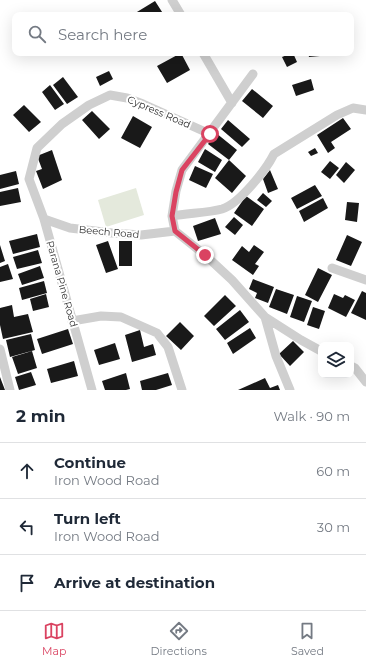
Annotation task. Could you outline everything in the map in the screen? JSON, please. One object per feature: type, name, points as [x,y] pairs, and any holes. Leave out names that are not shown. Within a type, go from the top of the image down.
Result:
[{"type":"street","points":[[172,0],[179,12]]},
{"type":"street","points":[[205,56],[232,103]]},
{"type":"street","points":[[253,74],[182,170],[172,216],[175,231],[205,255],[232,280],[264,317],[301,340],[318,348]]},
{"type":"street","name":"Cypress Road","points":[[30,179],[37,148],[62,124],[89,105],[110,95],[127,98],[144,104],[210,134]]},
{"type":"street","points":[[172,216],[222,209],[234,203],[270,162],[274,154],[337,115],[353,108],[366,110]]},
{"type":"street","name":"Parana Pine Road","points":[[30,179],[44,218],[92,390]]},
{"type":"street","name":"Beech Road","points":[[44,218],[70,228],[112,233],[141,235],[175,231]]},
{"type":"street","points":[[332,268],[366,280]]},
{"type":"street","points":[[72,321],[101,316],[121,316],[157,333],[168,347],[182,390]]},
{"type":"street","points":[[264,317],[276,356],[290,390]]},
{"type":"street","points":[[0,350],[10,390]]},
{"type":"street","points":[[354,368],[366,382]]},
{"type":"shaded area","points":[[136,188],[144,215],[106,227],[98,200]]},
{"type":"building","points":[[155,1],[162,12],[137,12]]},
{"type":"building","points":[[175,56],[183,56],[190,70],[167,83],[157,66]]},
{"type":"building","points":[[294,56],[297,62],[287,67],[282,57]]},
{"type":"building","points":[[109,71],[113,79],[100,86],[96,77]]},
{"type":"building","points":[[63,77],[78,97],[67,104],[53,85]]},
{"type":"building","points":[[311,79],[314,90],[296,96],[292,85]]},
{"type":"building","points":[[50,85],[64,104],[55,110],[42,92]]},
{"type":"building","points":[[252,89],[273,106],[263,118],[242,101]]},
{"type":"building","points":[[24,105],[41,122],[29,132],[13,115]]},
{"type":"building","points":[[92,111],[110,129],[99,139],[82,120]]},
{"type":"building","points":[[133,116],[152,127],[140,148],[121,138]]},
{"type":"building","points":[[343,118],[351,129],[331,142],[335,148],[328,153],[317,135]]},
{"type":"building","points":[[228,120],[250,139],[242,147],[221,129]]},
{"type":"building","points":[[216,133],[237,150],[229,160],[208,144]]},
{"type":"building","points":[[315,148],[318,153],[311,156],[308,152]]},
{"type":"building","points":[[205,149],[222,160],[215,172],[198,162]]},
{"type":"building","points":[[52,150],[62,180],[43,189],[36,171],[42,169],[37,156]]},
{"type":"building","points":[[229,160],[246,176],[232,193],[215,178]]},
{"type":"building","points":[[330,161],[339,168],[330,179],[321,172]]},
{"type":"building","points":[[346,162],[355,170],[344,183],[336,175]]},
{"type":"building","points":[[195,166],[213,174],[206,188],[189,180]]},
{"type":"building","points":[[270,170],[278,189],[268,193],[263,179]]},
{"type":"building","points":[[16,171],[19,184],[0,189],[0,175]]},
{"type":"building","points":[[315,185],[322,196],[297,209],[291,198]]},
{"type":"building","points":[[18,188],[21,202],[0,206],[0,192]]},
{"type":"building","points":[[263,193],[272,201],[266,207],[257,200]]},
{"type":"building","points":[[246,196],[264,209],[252,226],[234,213]]},
{"type":"building","points":[[323,198],[328,208],[304,222],[299,211]]},
{"type":"building","points":[[347,202],[359,203],[357,222],[345,220]]},
{"type":"building","points":[[234,217],[243,225],[235,235],[225,227]]},
{"type":"building","points":[[215,218],[221,234],[198,241],[193,226]]},
{"type":"building","points":[[37,234],[40,247],[13,254],[9,241]]},
{"type":"building","points":[[347,235],[362,242],[351,266],[336,260]]},
{"type":"building","points":[[108,241],[118,269],[106,273],[96,245]]},
{"type":"building","points":[[119,241],[132,241],[132,266],[119,266]]},
{"type":"building","points":[[0,245],[5,261],[0,263]]},
{"type":"building","points":[[254,245],[264,252],[255,264],[259,266],[253,275],[232,260],[242,246],[249,252]]},
{"type":"building","points":[[38,250],[42,263],[17,269],[13,257]]},
{"type":"building","points":[[8,264],[13,279],[0,282],[0,267]]},
{"type":"building","points":[[40,266],[44,278],[22,285],[18,274]]},
{"type":"building","points":[[318,268],[332,275],[318,302],[305,295]]},
{"type":"building","points":[[253,279],[274,287],[268,303],[255,298],[257,293],[249,289]]},
{"type":"building","points":[[44,281],[47,293],[22,300],[19,288]]},
{"type":"building","points":[[276,289],[294,295],[287,314],[269,307]]},
{"type":"building","points":[[362,291],[366,293],[366,320],[351,313]]},
{"type":"building","points":[[46,294],[49,307],[33,311],[30,299]]},
{"type":"building","points":[[334,294],[343,298],[345,295],[355,300],[346,317],[328,308]]},
{"type":"building","points":[[225,295],[236,306],[214,326],[204,316]]},
{"type":"building","points":[[297,296],[312,301],[304,322],[290,317]]},
{"type":"building","points":[[12,305],[14,317],[28,314],[33,332],[3,339],[0,325],[0,308]]},
{"type":"building","points":[[313,307],[325,311],[319,329],[307,325]]},
{"type":"building","points":[[240,310],[249,322],[225,340],[216,329]]},
{"type":"building","points":[[180,322],[194,336],[181,350],[166,336]]},
{"type":"building","points":[[250,328],[256,338],[233,354],[227,343]]},
{"type":"building","points":[[68,329],[73,344],[42,354],[37,339]]},
{"type":"building","points":[[140,330],[144,347],[153,344],[156,355],[132,362],[125,335]]},
{"type":"building","points":[[31,334],[35,350],[10,357],[6,340]]},
{"type":"building","points":[[293,341],[304,352],[290,366],[279,354]]},
{"type":"building","points":[[115,343],[120,359],[99,365],[94,350]]},
{"type":"building","points":[[32,351],[37,368],[18,374],[12,357]]},
{"type":"building","points":[[74,361],[78,376],[51,383],[47,369]]},
{"type":"building","points":[[31,372],[36,385],[19,390],[15,377]]},
{"type":"building","points":[[126,373],[130,389],[105,390],[102,381]]},
{"type":"building","points":[[168,373],[172,385],[156,390],[142,390],[140,381]]},
{"type":"building","points":[[0,377],[5,390],[0,390]]},
{"type":"building","points":[[265,378],[270,388],[278,385],[280,390],[238,390]]},
{"type":"route","points":[[205,255],[175,231],[172,216],[182,170],[210,134]]}]
